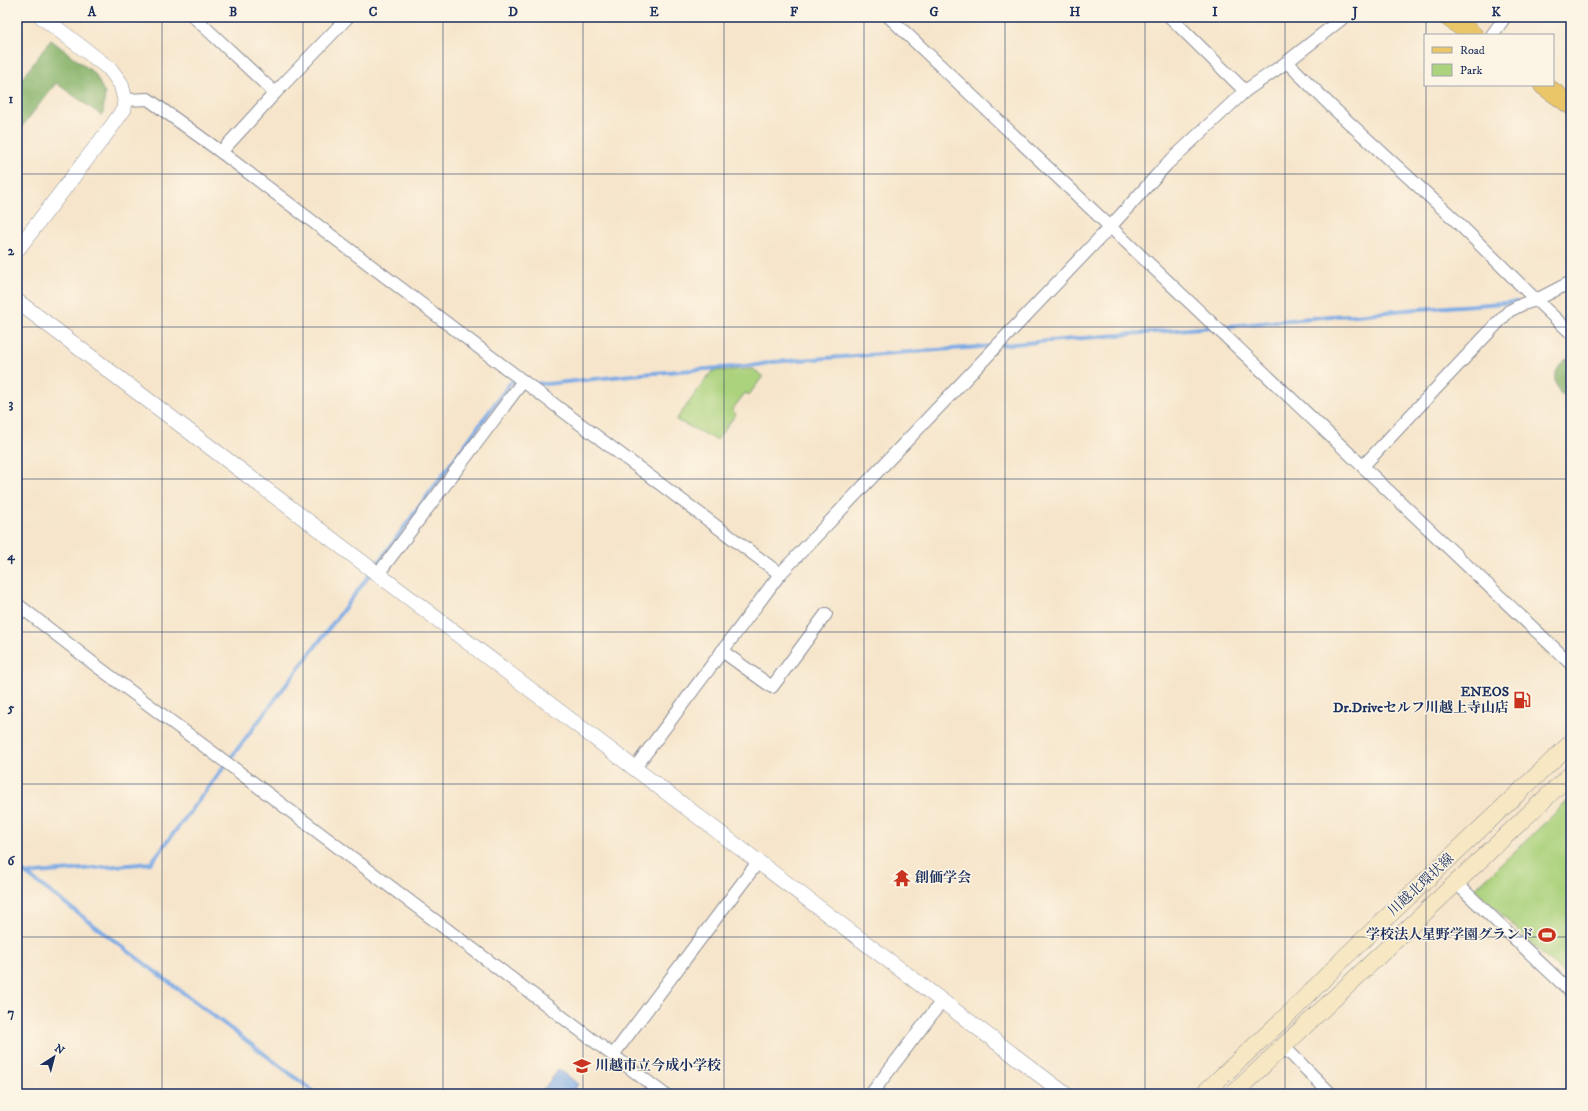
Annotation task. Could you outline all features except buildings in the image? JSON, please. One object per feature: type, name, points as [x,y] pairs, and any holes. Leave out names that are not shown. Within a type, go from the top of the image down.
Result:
[{"type":"main road","points":[[1448,17],[1472,34]]},
{"type":"main road","points":[[1544,86],[1571,105]]},
{"type":"main road","name":"川越北環状線","points":[[1203,1094],[1294,1009],[1347,955],[1571,743]]},
{"type":"main road","name":"川越北環状線","points":[[1233,1094],[1571,774]]},
{"type":"street","points":[[17,250],[112,126],[124,109],[125,100],[121,84],[110,69],[42,17]]},
{"type":"street","points":[[194,17],[275,93]]},
{"type":"street","points":[[221,152],[348,17]]},
{"type":"street","points":[[889,17],[1571,664]]},
{"type":"street","points":[[1170,17],[1245,91]]},
{"type":"street","points":[[634,769],[780,574],[1167,164],[1245,91],[1286,62],[1344,17]]},
{"type":"street","points":[[1493,34],[1505,17]]},
{"type":"street","points":[[1286,62],[1332,107],[1453,218],[1571,333]]},
{"type":"street","points":[[125,100],[148,99],[221,152],[780,574]]},
{"type":"street","points":[[1363,466],[1509,311],[1523,304],[1536,300],[1571,282]]},
{"type":"street","points":[[17,301],[1065,1094]]},
{"type":"street","points":[[373,570],[523,381]]},
{"type":"street","points":[[17,604],[98,667],[664,1094]]},
{"type":"street","points":[[722,651],[772,687],[826,614]]},
{"type":"street","points":[[613,1055],[758,862]]},
{"type":"street","points":[[1456,883],[1571,992]]},
{"type":"street","points":[[871,1094],[942,1000]]},
{"type":"street","points":[[1284,1047],[1331,1094]]},
{"type":"green space","points":[[51,40],[95,74],[105,94],[103,113],[101,115],[56,83],[17,133],[17,85]]},
{"type":"green space","points":[[1568,359],[1571,362],[1571,398],[1560,393],[1555,379],[1558,369],[1564,360]]},
{"type":"green space","points":[[753,369],[763,376],[749,395],[745,393],[732,410],[736,414],[717,440],[676,420],[712,371]]},
{"type":"green space","name":"学校法人星野学園グランド","points":[[1571,798],[1571,981],[1475,889]]},
{"type":"water","points":[[559,1069],[578,1084],[571,1094],[540,1094]]},
{"type":"waterway","points":[[1219,327],[1331,316],[1517,302]]},
{"type":"waterway","points":[[1002,345],[1212,327]]},
{"type":"waterway","points":[[531,383],[547,384],[641,374],[758,365],[772,362],[993,346]]},
{"type":"waterway","points":[[375,567],[511,382],[519,383]]},
{"type":"waterway","points":[[26,874],[151,863],[371,573]]},
{"type":"waterway","points":[[17,867],[317,1094]]},
{"type":"place","name":"ENEOS Dr.Driveセルフ川越上寺山店","points":[[1522,700]]},
{"type":"place","name":"創価学会","points":[[902,878]]},
{"type":"place","name":"学校法人星野学園グランド","points":[[1547,935]]},
{"type":"place","name":"川越市立今成小学校","points":[[582,1066]]}]
